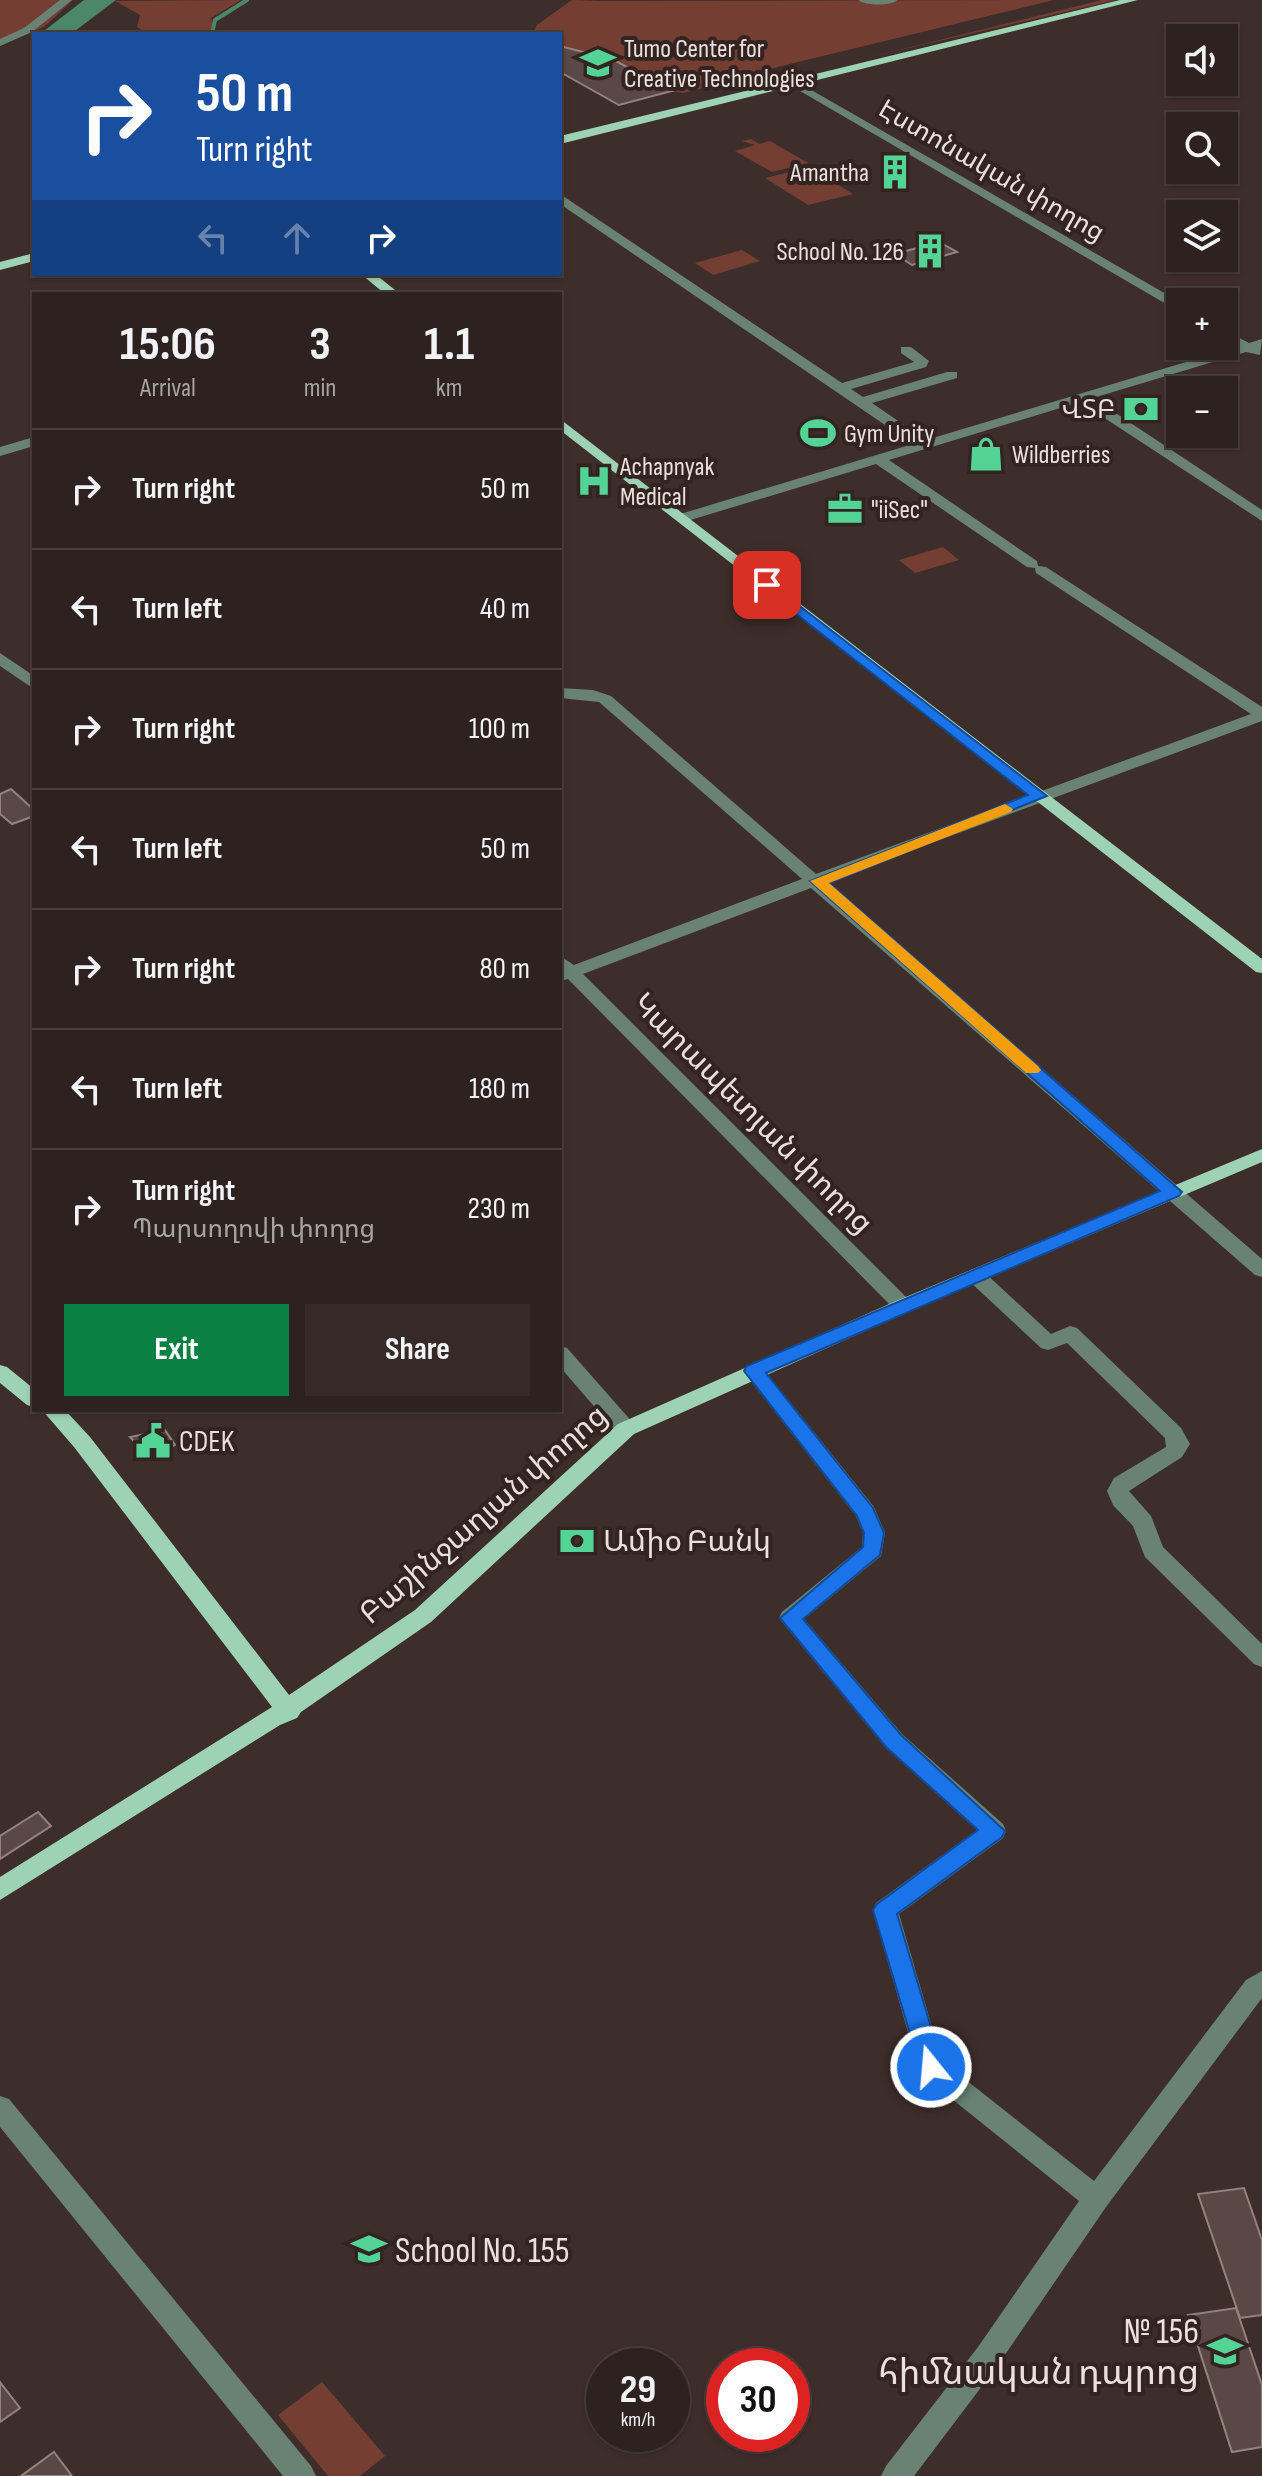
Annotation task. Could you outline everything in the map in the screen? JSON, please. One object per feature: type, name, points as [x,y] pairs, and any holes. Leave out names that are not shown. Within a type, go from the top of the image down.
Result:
[{"type":"main road","points":[[562,129],[1090,0]]},
{"type":"main road","points":[[562,140],[1133,0]]},
{"type":"main road","points":[[0,266],[32,258]]},
{"type":"main road","points":[[0,277],[32,269]]},
{"type":"main road","points":[[370,276],[390,292]]},
{"type":"main road","points":[[562,425],[1262,968]]},
{"type":"main road","name":"Բաշինջաղյան փողոց","points":[[0,1902],[286,1712],[423,1616],[626,1429],[903,1306],[1262,1155]]},
{"type":"main road","points":[[0,1369],[32,1393]]},
{"type":"main road","points":[[0,1369],[32,1398]]},
{"type":"main road","points":[[48,1412],[78,1444],[286,1712]]},
{"type":"main road","points":[[55,1412],[82,1442],[286,1712]]},
{"type":"main road","name":"Բաշինջաղյան փողոց","points":[[0,1890],[286,1712]]},
{"type":"street","points":[[0,43],[28,30],[67,0]]},
{"type":"street","points":[[863,0],[893,0]]},
{"type":"street","name":"Էստոնական փողոց","points":[[780,75],[1166,300]]},
{"type":"street","points":[[562,199],[926,446]]},
{"type":"street","points":[[682,518],[1255,345],[1262,356]]},
{"type":"street","points":[[839,388],[921,364],[922,361],[906,350]]},
{"type":"street","points":[[861,402],[952,375]]},
{"type":"street","points":[[1083,398],[1262,517]]},
{"type":"street","points":[[0,452],[32,442]]},
{"type":"street","points":[[880,460],[1262,715]]},
{"type":"street","points":[[0,658],[32,682]]},
{"type":"street","points":[[562,693],[605,699],[1262,1270]]},
{"type":"street","points":[[564,970],[818,881],[1262,715]]},
{"type":"street","name":"Կարապետյան փողոց","points":[[564,970],[903,1306]]},
{"type":"street","points":[[976,1276],[1048,1343],[1070,1333],[1173,1433],[1179,1444],[1174,1452],[1122,1484],[1118,1491],[1121,1499],[1143,1522],[1153,1551],[1262,1658]]},
{"type":"street","points":[[562,1355],[626,1429]]},
{"type":"street","points":[[754,1371],[866,1513],[874,1533],[873,1550],[790,1618],[894,1741],[994,1831],[885,1910],[931,2067],[1096,2199]]},
{"type":"street","points":[[896,2476],[988,2356],[1096,2199],[1262,1982]]},
{"type":"street","points":[[0,2107],[301,2476]]},
{"type":"shaded area","points":[[0,0],[73,0],[44,27],[0,45]]},
{"type":"shaded area","points":[[84,0],[116,0],[74,32],[43,32]]},
{"type":"shaded area","points":[[241,0],[211,18],[214,32],[145,32],[137,27],[140,15],[115,1]]},
{"type":"shaded area","points":[[572,0],[1054,0],[703,85],[707,87],[683,93],[672,91],[614,60],[562,47],[562,32],[534,32],[537,25]]},
{"type":"shaded area","points":[[1116,0],[870,57],[1078,6]]},
{"type":"shaded area","points":[[751,139],[759,144],[770,141],[808,163],[772,172],[735,151],[755,145],[742,141]]},
{"type":"shaded area","points":[[810,167],[853,194],[808,205],[765,178]]},
{"type":"shaded area","points":[[742,250],[760,261],[713,275],[695,263]]},
{"type":"shaded area","points":[[943,547],[959,560],[915,573],[899,560]]},
{"type":"shaded area","points":[[322,2382],[385,2456],[360,2476],[328,2476],[278,2415]]},
{"type":"building","points":[[562,47],[614,60],[672,91],[619,105],[562,73]]},
{"type":"building","name":"School No. 126","points":[[939,242],[957,252],[912,265],[895,254]]},
{"type":"building","points":[[11,789],[32,808],[32,817],[12,824],[0,814],[0,794]]},
{"type":"building","name":"CDEK","points":[[165,1430],[175,1445],[150,1458],[130,1437]]},
{"type":"building","points":[[38,1812],[51,1826],[0,1859],[0,1836]]},
{"type":"building","points":[[1244,2188],[1262,2240],[1262,2315],[1240,2318],[1198,2194]]},
{"type":"building","points":[[1236,2308],[1262,2385],[1262,2447],[1232,2452],[1188,2315]]},
{"type":"building","points":[[0,2382],[20,2408],[0,2422]]},
{"type":"building","points":[[54,2452],[72,2476],[21,2476]]},
{"type":"waterway","points":[[212,32],[215,20],[247,0]]},
{"type":"slow traffic","points":[[1005,809],[818,881],[1032,1070]]},
{"type":"place","name":"Tumo Center for Creative Technologies","points":[[598,63]]},
{"type":"place","name":"Amantha","points":[[895,172]]},
{"type":"place","name":"School No. 126","points":[[930,251]]},
{"type":"place","name":"ՎՏԲ","points":[[1141,409]]},
{"type":"place","name":"Gym Unity","points":[[818,433]]},
{"type":"place","name":"Wildberries","points":[[986,454]]},
{"type":"place","name":"Achapnyak Medical","points":[[594,481]]},
{"type":"place","name":"\"iiSec\"","points":[[845,509]]},
{"type":"place","name":"CDEK","points":[[153,1441]]},
{"type":"place","name":"Ամիօ Բանկ","points":[[577,1541]]},
{"type":"place","name":"School No. 155","points":[[369,2249]]},
{"type":"place","name":"№ 156 հիմնական դպրոց","points":[[1225,2351]]},
{"type":"route","points":[[767,585],[1039,796],[818,881],[1173,1192],[754,1371],[866,1513],[874,1533],[873,1550],[790,1618],[894,1741],[994,1831],[885,1910],[931,2067]]}]
